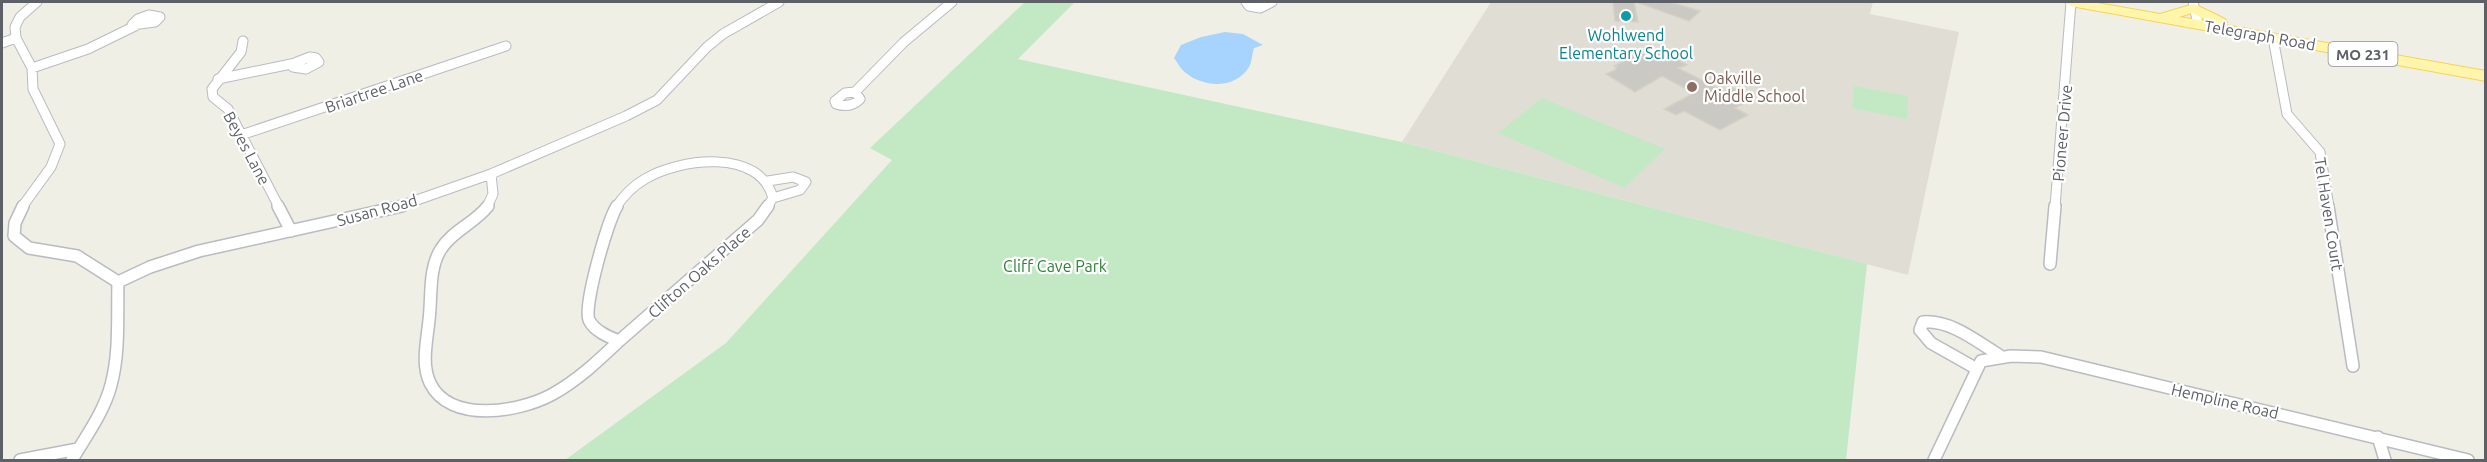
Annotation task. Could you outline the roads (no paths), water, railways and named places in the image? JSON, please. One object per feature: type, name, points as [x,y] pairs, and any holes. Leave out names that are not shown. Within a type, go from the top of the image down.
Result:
[{"type":"main road","name":"Telegraph Road","points":[[2071,2],[2486,76]]},
{"type":"main road","points":[[2161,18],[2194,5],[2241,32]]},
{"type":"street","points":[[20,460],[75,455],[96,422],[111,386],[116,363],[117,282],[77,256],[29,248],[14,236],[13,228],[19,214],[55,159],[60,144],[33,89],[32,68],[16,38],[15,27],[20,17],[37,2]]},
{"type":"street","name":"Susan Road","points":[[117,282],[150,267],[199,251],[393,209],[491,174],[626,116],[657,100],[707,47],[723,34],[779,2]]},
{"type":"street","points":[[855,92],[904,42],[952,2]]},
{"type":"street","points":[[1246,2],[1249,6],[1256,8],[1267,7],[1273,2]]},
{"type":"street","name":"Pioneer Drive","points":[[2050,264],[2071,2]]},
{"type":"street","points":[[2194,5],[2198,24]]},
{"type":"street","points":[[32,68],[88,49],[135,26]]},
{"type":"street","points":[[2,43],[16,38]]},
{"type":"street","name":"Tel Haven Court","points":[[2273,38],[2287,114],[2320,152],[2353,366]]},
{"type":"street","points":[[218,79],[241,52],[243,41]]},
{"type":"street","name":"Briartree Lane","points":[[241,135],[506,46]]},
{"type":"street","points":[[218,79],[296,63]]},
{"type":"street","name":"Beyes Lane","points":[[218,79],[212,89],[213,97],[228,109],[291,231]]},
{"type":"street","points":[[619,341],[595,328],[589,320],[588,300],[614,213],[625,195],[653,175],[686,164],[735,164],[752,168],[768,181],[772,198],[800,190],[806,182],[793,177],[768,181]]},
{"type":"street","name":"Clifton Oaks Place","points":[[491,174],[493,196],[487,207],[444,245],[435,262],[426,371],[440,396],[451,405],[476,410],[519,408],[537,402],[570,384],[758,220],[772,198]]},
{"type":"street","points":[[1934,460],[1979,365],[1931,343],[1920,330],[1923,322],[1932,320],[1943,323],[1998,355]]},
{"type":"street","name":"Hempline Road","points":[[1979,365],[1998,355],[2019,354],[2041,357],[2468,460]]},
{"type":"street","points":[[2378,437],[2385,460]]},
{"type":"water","points":[[1225,32],[1243,34],[1263,45],[1254,48],[1251,63],[1243,74],[1228,83],[1219,84],[1193,78],[1184,72],[1174,58],[1181,45],[1201,37]]},
{"type":"place","name":"Wohlwend Elementary School","points":[[1626,16]]},
{"type":"place","name":"Oakville Middle School","points":[[1692,87]]},
{"type":"park label","name":"Cliff Cave Park","points":[[1055,266]]}]
